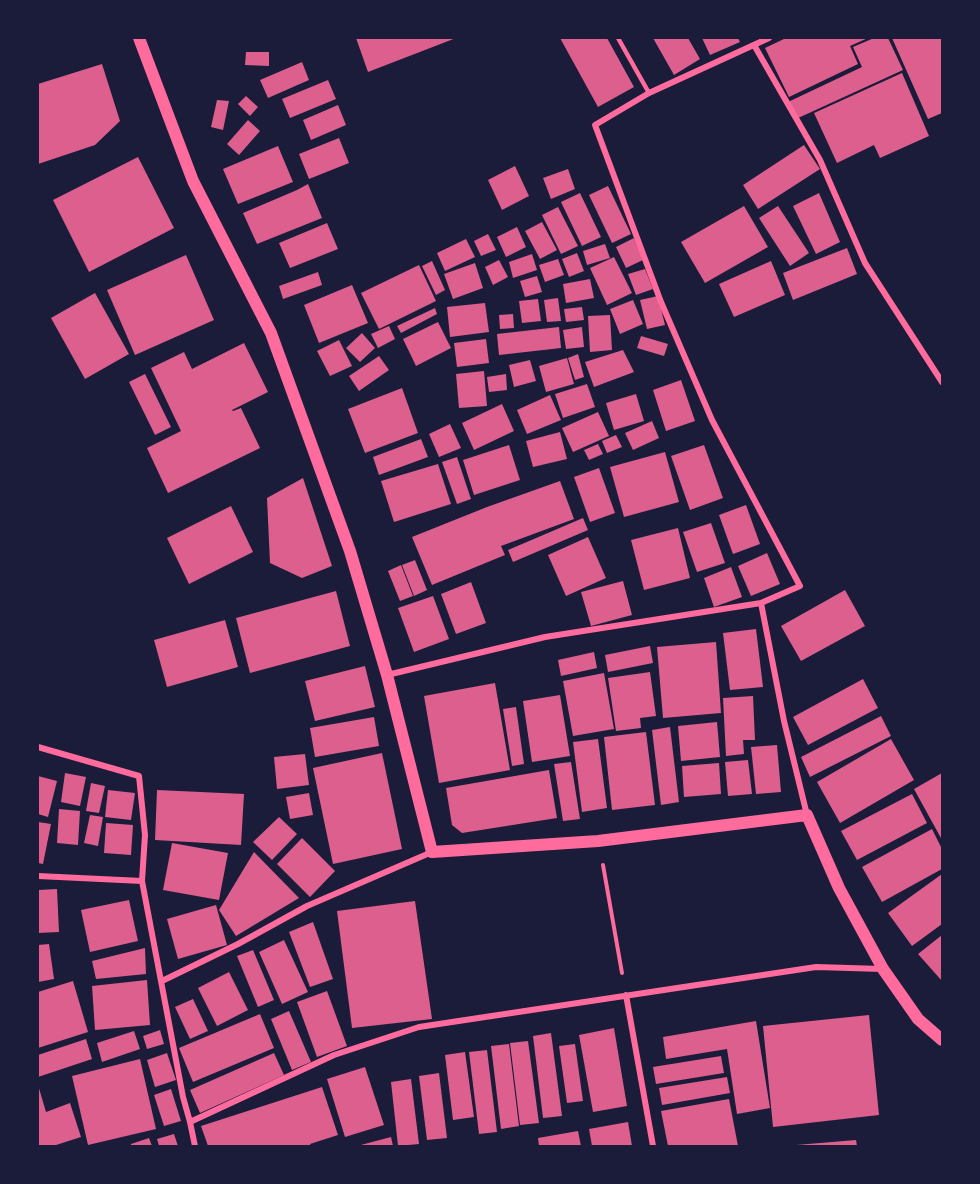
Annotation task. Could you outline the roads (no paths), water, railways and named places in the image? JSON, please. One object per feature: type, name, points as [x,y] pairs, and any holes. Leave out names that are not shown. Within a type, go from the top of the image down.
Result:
[{"type":"main road","points":[[139,38],[193,181],[272,333],[350,550],[387,675],[432,852],[598,841],[807,816],[839,888],[882,969],[918,1019],[942,1040]]},
{"type":"street","points":[[387,675],[545,637],[761,603],[800,586],[712,420],[661,302],[595,125],[649,93],[769,38]]},
{"type":"street","points":[[754,45],[820,160],[865,263],[942,382]]},
{"type":"street","points":[[761,603],[784,721],[807,816]]},
{"type":"street","points":[[38,747],[139,776],[145,836],[142,881],[183,1097],[195,1146]]},
{"type":"street","points":[[162,981],[238,944],[307,906],[432,852]]},
{"type":"street","points":[[38,876],[142,881]]},
{"type":"street","points":[[190,1122],[334,1055],[418,1027],[816,967],[882,969]]},
{"type":"street","points":[[626,995],[653,1146]]},
{"type":"lane","points":[[618,38],[649,93]]}]
